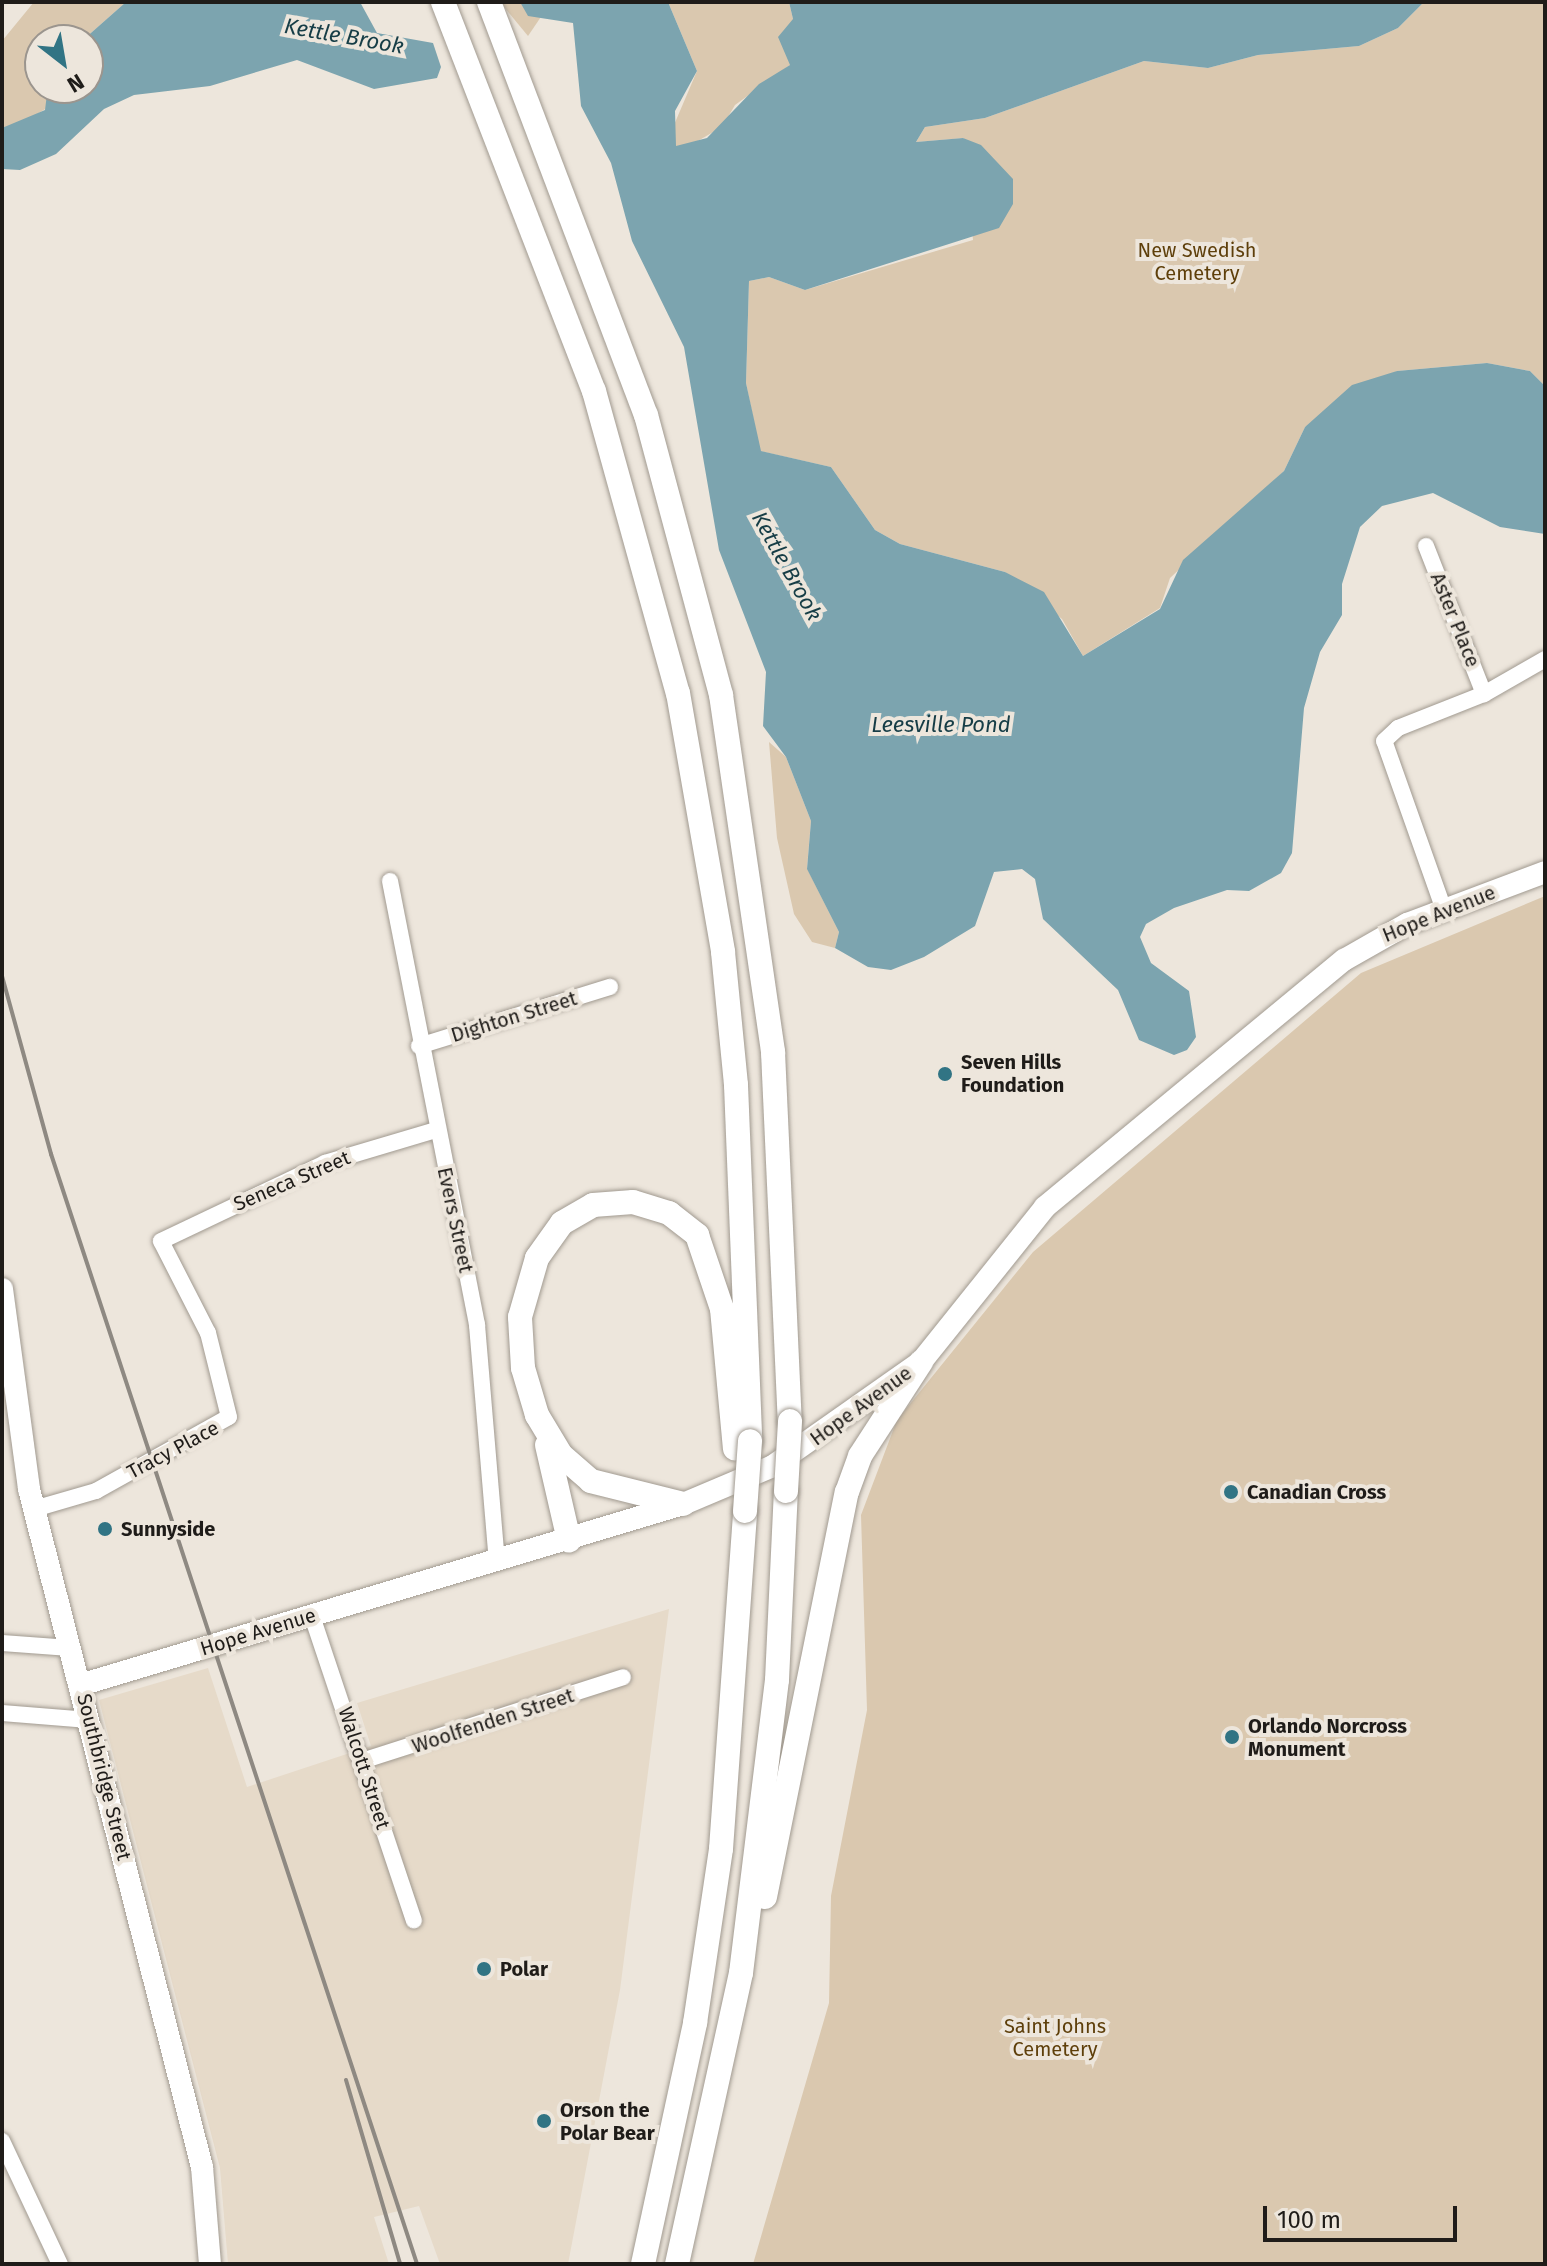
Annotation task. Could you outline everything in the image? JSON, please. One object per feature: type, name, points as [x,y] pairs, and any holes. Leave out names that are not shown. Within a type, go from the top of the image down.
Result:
[{"type":"highway","points":[[443,2],[585,364],[678,693],[723,952],[736,1085],[744,1538],[734,1738],[717,1884],[643,2264]]},
{"type":"highway","points":[[489,2],[621,339],[678,521],[718,683],[772,1038],[790,1421],[773,1714],[741,1973],[716,2101],[677,2264]]},
{"type":"highway","points":[[569,1540],[563,1494],[537,1415],[520,1342],[523,1297],[537,1258],[579,1212],[633,1202],[683,1222],[708,1252],[722,1309],[742,1445]]},
{"type":"highway","points":[[716,2101],[752,1980],[847,1492],[860,1456],[921,1362]]},
{"type":"highway","points":[[537,1415],[561,1455],[591,1481],[683,1504]]},
{"type":"main road","name":"Hope Avenue","points":[[80,1685],[683,1504],[773,1466],[921,1362],[1000,1257],[1068,1185],[1344,960],[1444,910],[1545,872]]},
{"type":"main road","name":"Southbridge Street","points":[[2,1289],[34,1509],[202,2167],[210,2264]]},
{"type":"street","name":"Aster Place","points":[[1426,546],[1484,694]]},
{"type":"street","points":[[1444,910],[1384,741],[1404,725],[1484,694],[1545,659]]},
{"type":"street","name":"Evers Street","points":[[390,881],[419,1046],[482,1355],[497,1561]]},
{"type":"street","name":"Dighton Street","points":[[419,1046],[610,987]]},
{"type":"street","name":"Seneca Street","points":[[165,1248],[161,1241],[325,1163],[436,1130]]},
{"type":"street","name":"Tracy Place","points":[[34,1509],[96,1491],[229,1417],[208,1333],[165,1248]]},
{"type":"street","name":"Walcott Street","points":[[312,1616],[414,1920]]},
{"type":"street","points":[[2,1643],[70,1648]]},
{"type":"street","name":"Woolfenden Street","points":[[362,1761],[623,1677]]},
{"type":"street","points":[[2,1713],[89,1720]]},
{"type":"street","points":[[2,2141],[60,2264]]},
{"type":"shaded area","points":[[669,1609],[620,1990],[568,2264],[440,2264],[419,2206],[374,2217],[389,2264],[228,2264],[220,2168],[99,1700],[208,1668],[247,1787],[371,1746],[357,1703]]},
{"type":"green space","points":[[34,2],[126,2],[101,24],[24,24],[24,104],[52,105],[2,135],[2,41]]},
{"type":"green space","points":[[500,2],[551,2],[528,36]]},
{"type":"green space","points":[[668,2],[789,2],[793,19],[790,65],[735,105],[722,127],[689,146],[676,146],[671,132],[697,71]]},
{"type":"green space","name":"New Swedish Cemetery","points":[[1424,2],[1545,2],[1545,386],[1530,371],[1487,363],[1397,371],[1305,427],[1284,471],[1170,578],[1160,608],[1083,656],[1062,619],[1005,572],[900,544],[875,530],[831,467],[760,451],[746,383],[749,281],[769,277],[805,290],[973,240],[964,138],[916,142],[925,127],[985,118],[1144,61],[1208,68],[1258,55],[1359,46],[1398,28]]},
{"type":"green space","points":[[769,742],[786,757],[811,821],[807,868],[839,932],[835,948],[812,942],[794,914],[777,838]]},
{"type":"green space","name":"Saint Johns Cemetery","points":[[1545,896],[1545,2264],[753,2264],[829,2003],[831,1896],[867,1710],[861,1515],[897,1420],[1033,1252],[1361,973]]},
{"type":"water","name":"Kettle Brook","points":[[126,2],[360,2],[377,33],[433,43],[441,67],[437,78],[374,89],[297,60],[210,86],[134,95],[104,109],[56,154],[20,170],[2,169],[2,128],[45,110],[46,104],[104,104],[104,24],[101,24]]},
{"type":"water","name":"Leesville Pond","points":[[520,2],[668,2],[697,71],[675,111],[676,146],[707,138],[759,84],[790,65],[778,37],[793,19],[789,2],[1424,2],[1398,28],[1359,46],[1258,55],[1208,68],[1144,61],[985,118],[925,127],[916,142],[963,138],[981,145],[1013,179],[1013,204],[999,228],[805,290],[769,277],[749,281],[746,383],[761,451],[831,467],[875,530],[900,544],[1005,572],[1044,592],[1083,656],[1160,609],[1183,560],[1284,471],[1305,427],[1352,385],[1397,371],[1487,363],[1530,371],[1545,386],[1545,534],[1500,527],[1433,493],[1382,506],[1360,527],[1342,584],[1342,615],[1320,652],[1304,708],[1292,853],[1281,873],[1249,891],[1227,890],[1174,908],[1146,924],[1140,937],[1151,963],[1189,991],[1196,1037],[1187,1050],[1174,1055],[1139,1040],[1118,990],[1043,919],[1035,879],[1022,869],[994,872],[975,926],[924,957],[891,970],[868,967],[835,948],[839,932],[807,869],[811,821],[786,757],[763,726],[766,672],[719,550],[684,347],[632,241],[611,163],[581,106],[573,23],[528,16]]},
{"type":"railway","points":[[2,976],[51,1154],[417,2264]]},
{"type":"railway","points":[[346,2080],[400,2264]]},
{"type":"place","name":"Seven Hills Foundation","points":[[945,1074]]},
{"type":"place","name":"Canadian Cross","points":[[1231,1492]]},
{"type":"place","name":"Sunnyside","points":[[105,1529]]},
{"type":"place","name":"Orlando Norcross Monument","points":[[1232,1737]]},
{"type":"place","name":"Polar","points":[[484,1969]]},
{"type":"place","name":"Orson the Polar Bear","points":[[544,2121]]}]
